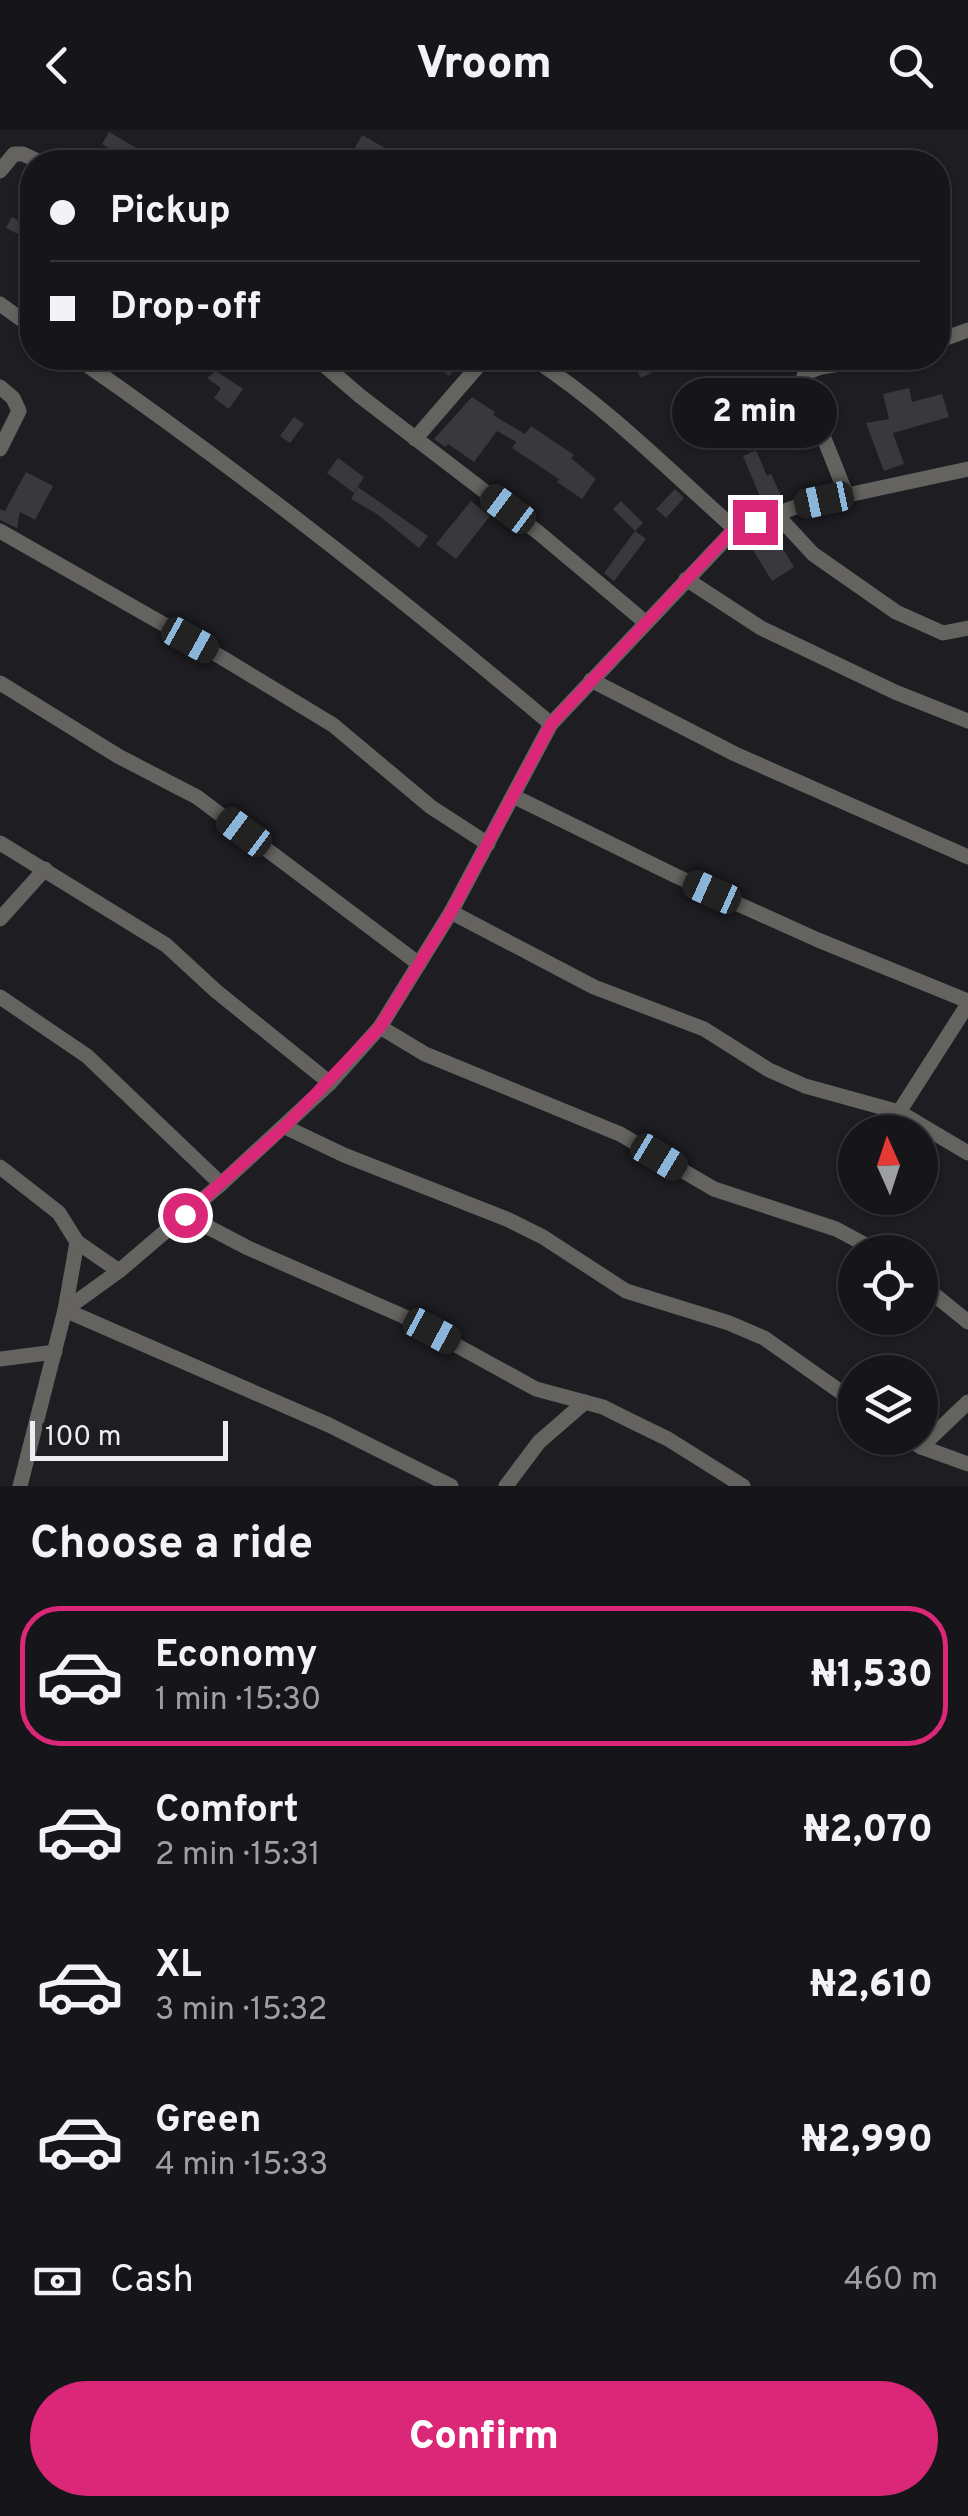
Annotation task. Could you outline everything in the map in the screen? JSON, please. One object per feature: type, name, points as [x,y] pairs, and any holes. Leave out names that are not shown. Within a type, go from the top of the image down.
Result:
[{"type":"street","points":[[0,171],[14,154],[20,154]]},
{"type":"street","points":[[93,370],[296,520],[476,660],[551,724]]},
{"type":"street","points":[[331,370],[539,532],[645,622]]},
{"type":"street","points":[[415,439],[475,370]]},
{"type":"street","points":[[551,370],[618,424],[734,529]]},
{"type":"street","points":[[814,370],[805,374],[802,383],[847,496]]},
{"type":"street","points":[[0,387],[13,398],[19,411],[0,449]]},
{"type":"street","points":[[65,1310],[221,1184],[330,1083],[380,1027],[451,912],[551,724],[734,529],[776,514],[968,469]]},
{"type":"street","points":[[776,514],[813,554],[896,612],[943,633],[968,628]]},
{"type":"street","points":[[0,531],[333,725],[431,807],[488,844]]},
{"type":"street","points":[[686,579],[761,628],[896,692],[968,721]]},
{"type":"street","points":[[591,680],[735,754],[968,858]]},
{"type":"street","points":[[0,683],[118,756],[197,796],[419,964]]},
{"type":"street","points":[[513,796],[782,924],[968,1003],[899,1112]]},
{"type":"street","points":[[0,843],[166,945],[216,992],[330,1083]]},
{"type":"street","points":[[0,920],[45,869]]},
{"type":"street","points":[[451,912],[594,987],[704,1030],[769,1070],[805,1086],[899,1112],[968,1153]]},
{"type":"street","points":[[0,996],[87,1056],[221,1184]]},
{"type":"street","points":[[380,1027],[425,1054],[620,1134],[714,1188],[847,1235]]},
{"type":"street","points":[[285,1126],[344,1155],[509,1220],[626,1291],[764,1338],[838,1390]]},
{"type":"street","points":[[0,1167],[59,1212],[77,1242],[119,1270]]},
{"type":"street","points":[[185,1215],[248,1248],[403,1316],[536,1389],[602,1407],[668,1439],[743,1486]]},
{"type":"street","points":[[20,1486],[65,1310],[77,1242]]},
{"type":"street","points":[[938,1298],[968,1322]]},
{"type":"street","points":[[65,1310],[330,1424],[451,1486]]},
{"type":"street","points":[[0,1360],[55,1352]]},
{"type":"street","points":[[506,1486],[540,1442],[585,1402]]},
{"type":"street","points":[[938,1424],[968,1402]]},
{"type":"street","points":[[938,1452],[968,1464]]},
{"type":"building","points":[[109,132],[138,149],[112,150],[102,144]]},
{"type":"building","points":[[362,135],[385,148],[358,150],[355,148]]},
{"type":"building","points":[[12,217],[20,221],[20,235],[6,228]]},
{"type":"building","points":[[637,370],[656,370],[641,378]]},
{"type":"building","points":[[216,371],[243,389],[229,409],[214,398],[221,388],[207,378]]},
{"type":"building","points":[[909,388],[912,402],[942,394],[949,417],[893,433],[904,464],[884,471],[866,423],[889,419],[883,394]]},
{"type":"building","points":[[472,397],[525,434],[531,426],[574,455],[571,458],[596,479],[582,499],[512,448],[516,442],[497,431],[474,462],[434,439]]},
{"type":"building","points":[[294,417],[304,424],[290,443],[280,436]]},
{"type":"building","points":[[758,420],[766,445],[748,451],[740,426]]},
{"type":"building","points":[[756,450],[783,500],[764,506],[743,456]]},
{"type":"building","points":[[338,458],[364,477],[354,493],[327,473]]},
{"type":"building","points":[[26,472],[53,486],[35,520],[20,512],[17,528],[0,520],[0,509],[5,511]]},
{"type":"building","points":[[358,487],[428,536],[419,548],[377,514],[351,499]]},
{"type":"building","points":[[675,489],[684,498],[666,518],[656,509]]},
{"type":"building","points":[[471,501],[490,516],[456,559],[436,544]]},
{"type":"building","points":[[621,501],[643,523],[635,531],[613,509]]},
{"type":"building","points":[[635,531],[646,539],[614,581],[604,573]]},
{"type":"building","points":[[775,536],[794,567],[772,581],[753,550]]},
{"type":"route","points":[[185,1215],[330,1083],[380,1027],[451,912],[551,724],[734,529],[755,522]]}]
